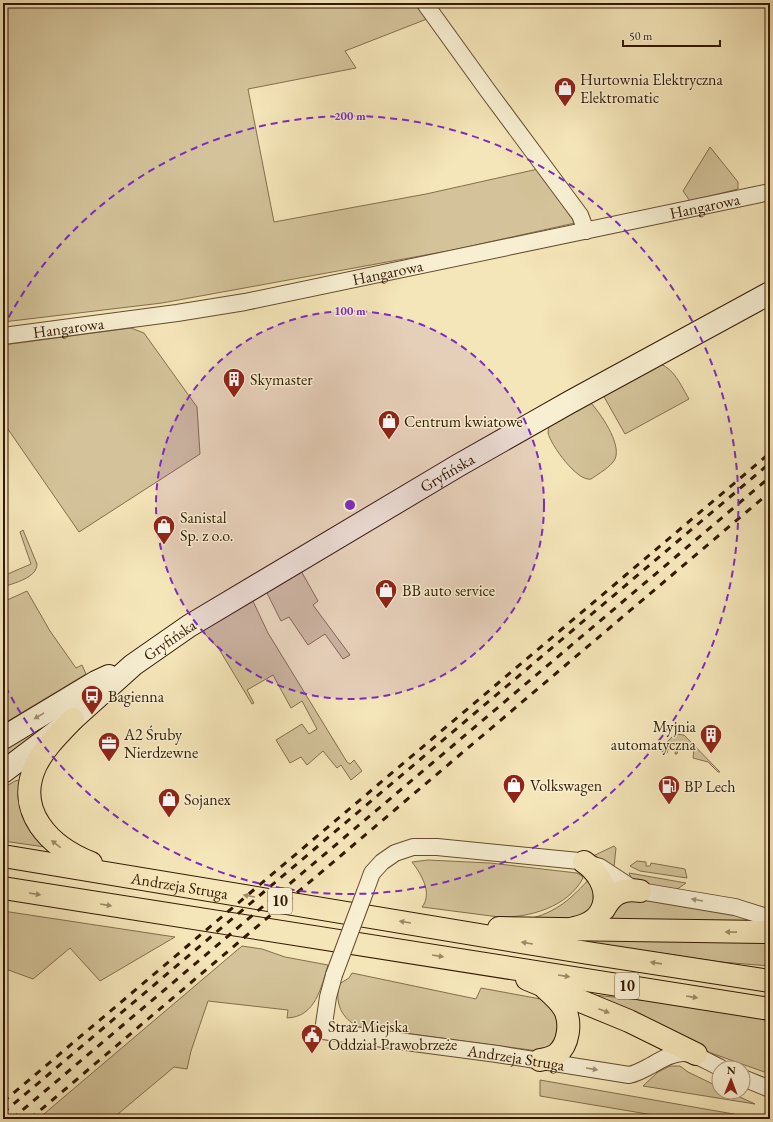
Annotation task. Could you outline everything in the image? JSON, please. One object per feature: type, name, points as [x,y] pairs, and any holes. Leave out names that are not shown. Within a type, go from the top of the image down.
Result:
[{"type":"main road","points":[[72,719],[48,746],[34,770],[30,787],[33,810],[42,830],[52,841],[86,862],[116,874]]},
{"type":"main road","name":"Andrzeja Struga","points":[[3,856],[588,953],[770,981]]},
{"type":"main road","points":[[584,862],[594,870],[600,880],[605,895],[604,909]]},
{"type":"main road","name":"Andrzeja Struga","points":[[3,888],[770,1009]]},
{"type":"main road","points":[[567,929],[590,924],[599,917],[609,901],[619,892],[626,890],[640,890]]},
{"type":"main road","points":[[444,928],[770,932]]},
{"type":"main road","points":[[484,963],[629,1021],[696,1054]]},
{"type":"main road","points":[[540,1060],[551,1058],[562,1048],[568,1033],[569,1024],[565,1011],[556,998],[542,985]]},
{"type":"street","points":[[426,5],[580,215],[586,231]]},
{"type":"street","name":"Hangarowa","points":[[3,336],[171,314],[245,302],[770,192]]},
{"type":"street","name":"Gryfińska","points":[[3,772],[36,749],[133,665],[195,622],[459,465],[570,402],[770,293]]},
{"type":"street","name":"Gryfińska","points":[[3,738],[96,682],[133,665]]},
{"type":"street","name":"Andrzeja Struga","points":[[711,1062],[696,1054],[675,1053],[639,1072],[629,1075],[540,1060],[323,1031],[328,997],[334,975],[372,873],[382,862],[395,853],[413,847],[437,846],[584,862],[600,867],[629,886],[640,890],[740,908],[770,918]]},
{"type":"street","points":[[751,1082],[770,1090]]},
{"type":"shaded area","points":[[3,3],[420,3],[432,17],[345,51],[356,68],[248,89],[274,222],[426,194],[538,169],[575,223],[453,250],[162,303],[3,322]]},
{"type":"shaded area","points":[[710,147],[738,182],[738,189],[690,201],[683,191]]},
{"type":"shaded area","points":[[131,328],[144,333],[197,407],[200,454],[79,532],[3,422],[3,345]]},
{"type":"shaded area","points":[[657,363],[668,368],[680,383],[689,399],[625,434],[603,395]]},
{"type":"shaded area","points":[[589,401],[609,428],[613,437],[616,453],[615,459],[611,465],[591,479],[579,475],[565,462],[554,446],[548,433],[549,424]]},
{"type":"shaded area","points":[[23,530],[37,564],[36,569],[33,573],[19,582],[3,587],[3,576],[31,564],[20,532]]},
{"type":"shaded area","points":[[300,569],[318,601],[313,605],[350,655],[343,659],[325,634],[308,645],[289,617],[281,621],[265,589]]},
{"type":"shaded area","points":[[27,591],[50,631],[76,668],[82,665],[86,674],[3,724],[3,602]]},
{"type":"shaded area","points":[[251,597],[268,633],[347,762],[350,764],[354,760],[362,771],[351,780],[341,765],[337,768],[323,751],[307,765],[301,757],[290,763],[276,740],[302,724],[309,734],[317,729],[302,701],[291,708],[273,675],[247,690],[254,703],[252,704],[219,649],[204,633],[204,628]]},
{"type":"shaded area","points":[[82,699],[3,763],[3,747]]},
{"type":"shaded area","points":[[675,734],[684,735],[720,772],[718,772],[708,762],[693,758],[694,749],[679,746],[677,754],[675,754],[677,746],[670,745],[667,753],[662,752],[667,742]]},
{"type":"shaded area","points":[[26,778],[52,848],[3,841],[3,788],[15,781]]},
{"type":"shaded area","points":[[614,846],[616,848],[614,867],[593,856]]},
{"type":"shaded area","points":[[428,860],[490,863],[577,873],[583,878],[568,896],[547,909],[535,913],[511,917],[499,917],[422,907],[425,902],[426,890],[419,872],[412,862]]},
{"type":"shaded area","points":[[637,861],[646,862],[646,866],[650,866],[651,863],[685,869],[687,878],[640,871],[630,866]]},
{"type":"shaded area","points":[[629,873],[686,883],[676,890],[649,887],[636,882]]},
{"type":"shaded area","points":[[591,877],[597,896],[584,919],[528,919],[547,913],[563,904]]},
{"type":"shaded area","points":[[622,896],[733,912],[767,922],[604,925]]},
{"type":"shaded area","points":[[3,911],[175,937],[100,981],[70,948],[33,979],[3,968]]},
{"type":"shaded area","points":[[591,940],[770,940],[770,966],[721,962],[593,943]]},
{"type":"shaded area","points":[[242,946],[262,949],[285,957],[328,965],[320,991],[311,1007],[297,1016],[287,1018],[288,1010],[208,1001],[191,1051],[187,1069],[174,1067],[112,1119],[38,1119]]},
{"type":"shaded area","points":[[352,973],[476,999],[481,988],[546,1000],[561,1019],[554,1045],[538,1051],[359,1027],[344,1015],[338,998],[339,984],[349,978]]},
{"type":"shaded area","points":[[594,995],[660,1002],[770,1018],[770,1074],[751,1067],[751,1060],[731,1060],[711,1053]]},
{"type":"shaded area","points":[[670,1066],[680,1066],[688,1072],[711,1083],[711,1097],[643,1086],[658,1072]]},
{"type":"shaded area","points":[[540,1080],[762,1119],[677,1119],[540,1096]]},
{"type":"shaded area","points":[[730,1100],[746,1100],[755,1104]]},
{"type":"railway","points":[[3,1102],[770,453]]},
{"type":"railway","points":[[3,1113],[770,463]]},
{"type":"railway","points":[[12,1119],[770,477]]},
{"type":"railway","points":[[30,1119],[770,492]]},
{"type":"place","name":"Hurtownia Elektryczna Elektromatic","points":[[565,108]]},
{"type":"place","name":"Skymaster","points":[[234,398]]},
{"type":"place","name":"Centrum kwiatowe","points":[[389,440]]},
{"type":"place","name":"Sanistal Sp. z o.o.","points":[[164,546]]},
{"type":"place","name":"BB auto service","points":[[386,610]]},
{"type":"place","name":"Bagienna","points":[[92,716]]},
{"type":"place","name":"Myjnia automatyczna","points":[[711,754]]},
{"type":"place","name":"A2 Śruby Nierdzewne","points":[[109,762]]},
{"type":"place","name":"Volkswagen","points":[[514,804]]},
{"type":"place","name":"BP Lech","points":[[669,806]]},
{"type":"place","name":"Sojanex","points":[[169,818]]},
{"type":"place","name":"Straż Miejska Oddział Prawobrzeże","points":[[312,1054]]}]
